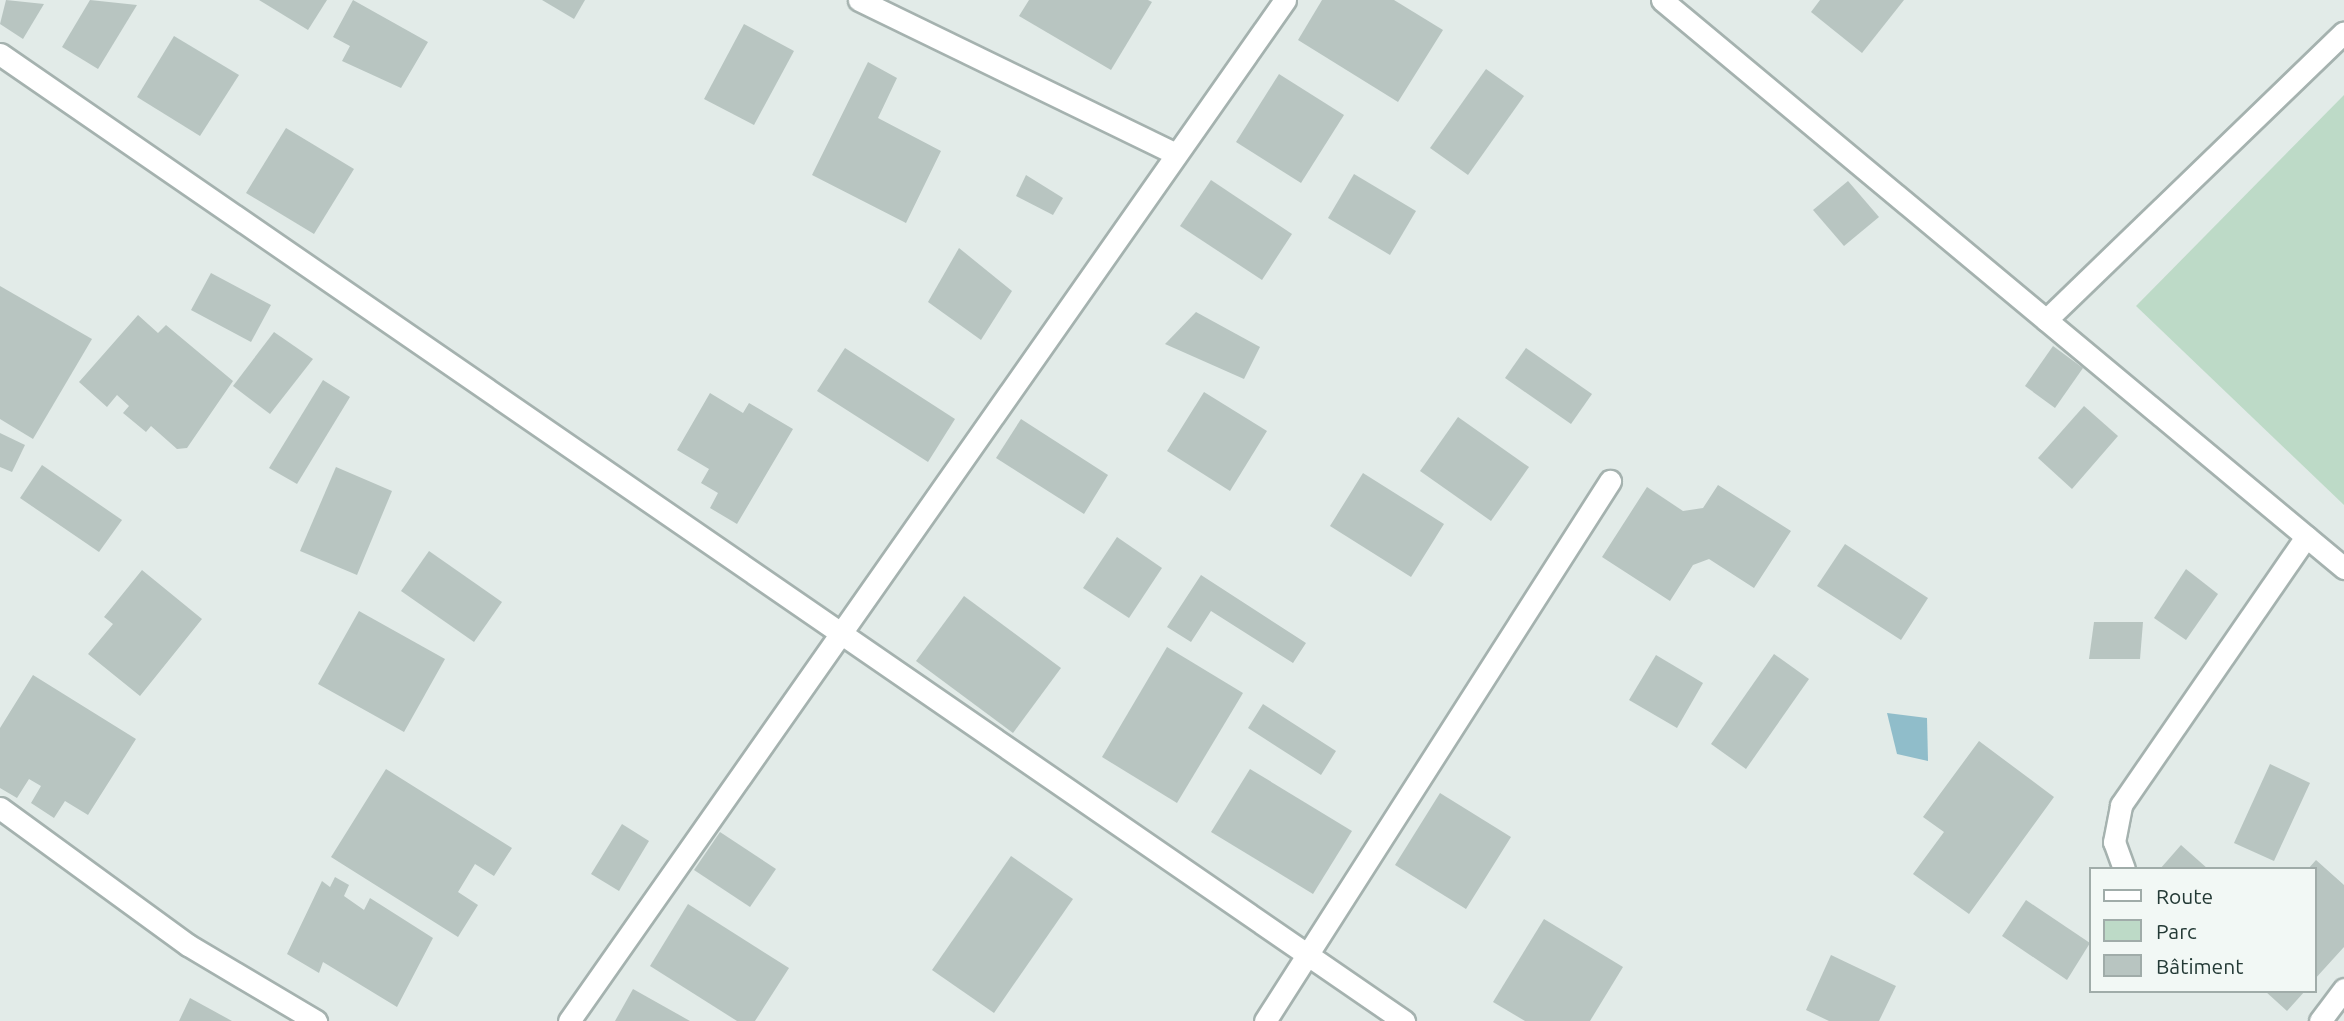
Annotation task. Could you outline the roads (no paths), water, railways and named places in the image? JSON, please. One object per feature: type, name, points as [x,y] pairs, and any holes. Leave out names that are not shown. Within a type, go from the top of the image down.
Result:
[{"type":"street","points":[[859,0],[1175,154]]},
{"type":"street","points":[[569,1021],[1285,0]]},
{"type":"street","points":[[1662,0],[2344,568]]},
{"type":"street","points":[[2046,320],[2344,32]]},
{"type":"street","points":[[0,54],[842,635],[1307,950],[1404,1021]]},
{"type":"street","points":[[1265,1021],[1307,950],[1610,481]]},
{"type":"street","points":[[2123,867],[2114,842],[2121,805],[2306,537]]},
{"type":"street","points":[[0,808],[188,945],[316,1021]]},
{"type":"street","points":[[2320,1021],[2344,989]]},
{"type":"water","points":[[1887,713],[1927,718],[1928,761],[1897,754]]}]
